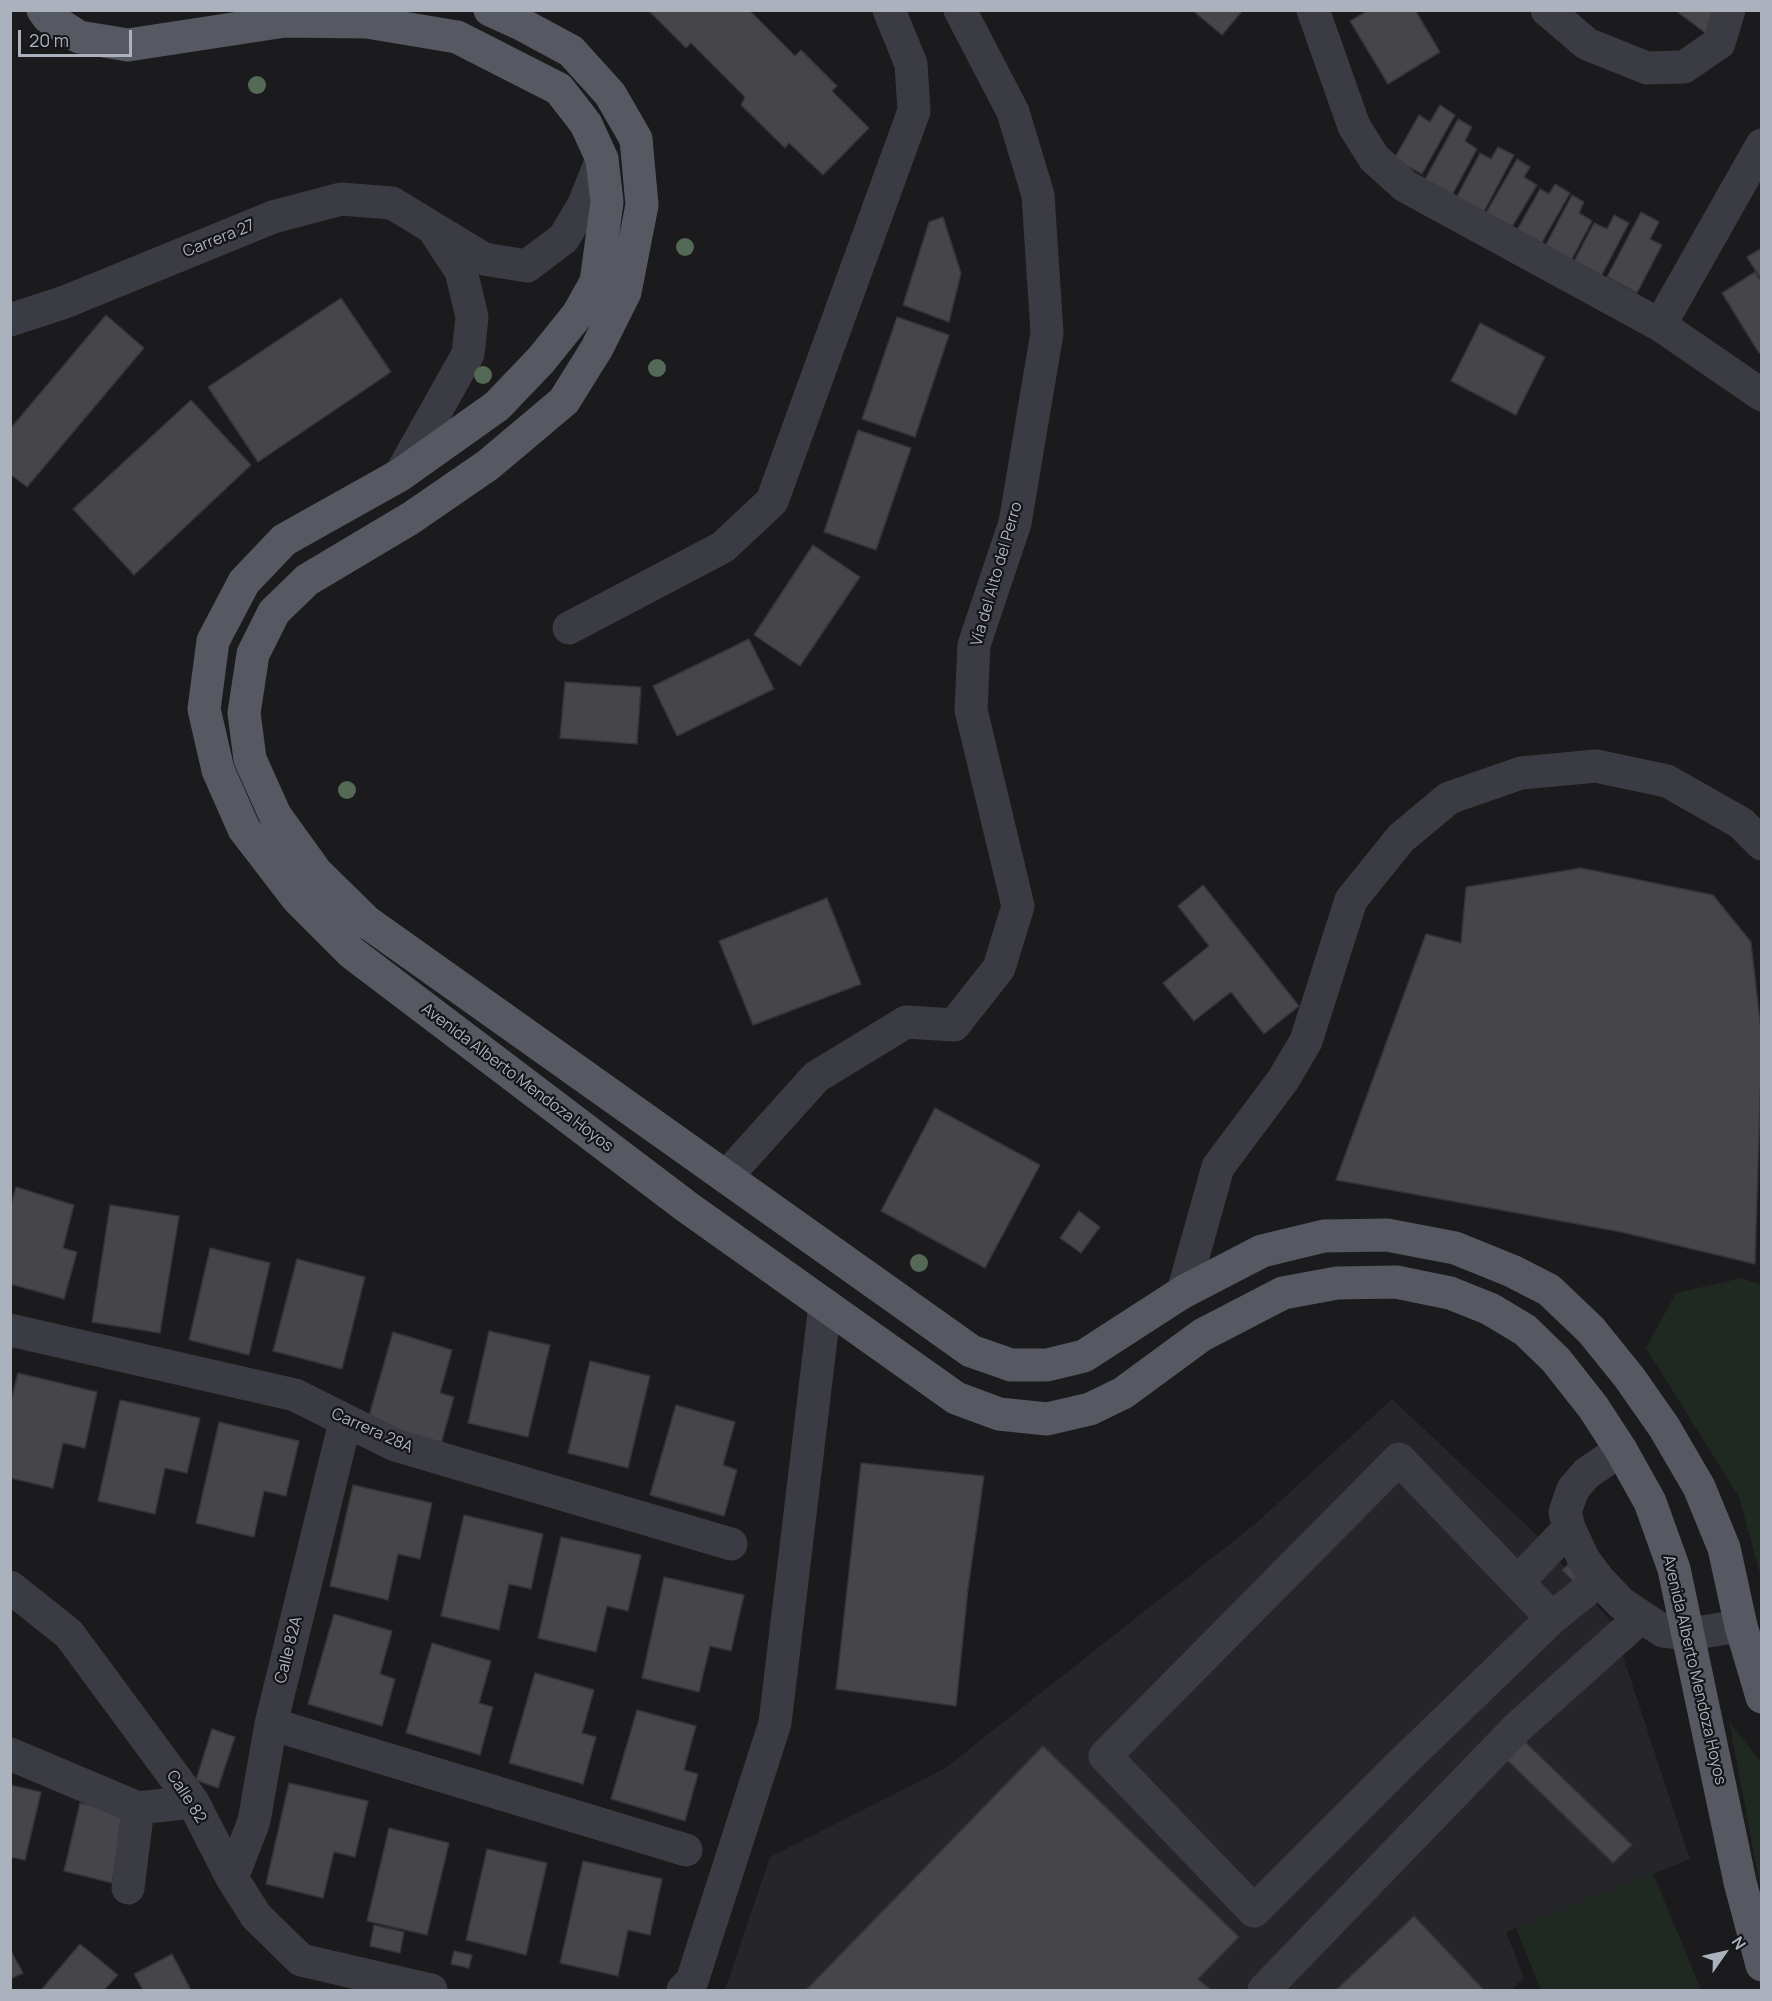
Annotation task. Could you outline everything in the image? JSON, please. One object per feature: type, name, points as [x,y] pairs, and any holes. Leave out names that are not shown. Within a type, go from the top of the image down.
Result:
[{"type":"main road","name":"Avenida Alberto Mendoza Hoyos","points":[[43,10],[48,16],[79,37],[128,45],[285,21],[367,21],[457,38],[508,61],[559,89],[586,124],[602,159],[607,202],[596,282],[578,314],[541,360],[497,406],[400,475],[284,540],[244,582],[213,641],[204,709],[218,770],[244,829],[297,898],[352,952],[687,1207],[956,1398],[999,1414],[1047,1419],[1090,1409],[1123,1393],[1203,1335],[1283,1293],[1337,1283],[1396,1282],[1450,1293],[1490,1309],[1525,1330],[1556,1360],[1593,1407],[1621,1450],[1650,1502],[1674,1569],[1740,1882],[1761,1965]]},
{"type":"main road","points":[[490,10],[571,51],[610,94],[636,139],[642,205],[625,292],[597,348],[564,400],[488,465],[411,518],[307,580],[274,612],[253,654],[244,714],[250,759],[275,815],[309,863],[367,922],[971,1351],[1011,1365],[1047,1365],[1084,1356],[1183,1292],[1262,1251],[1324,1236],[1387,1235],[1455,1248],[1512,1271],[1548,1290],[1591,1330],[1629,1377],[1664,1427],[1699,1487],[1724,1548],[1741,1626],[1761,1697]]},
{"type":"street","points":[[569,627],[723,547],[772,501],[914,111],[911,64],[889,10]]},
{"type":"street","name":"Vía del Alto del Perro","points":[[726,1177],[816,1077],[906,1022],[954,1025],[999,968],[1018,906],[971,710],[974,645],[1015,523],[1047,333],[1041,230],[1038,195],[1013,112],[960,10]]},
{"type":"street","points":[[1314,10],[1354,126],[1374,158],[1406,186],[1660,325],[1761,395]]},
{"type":"street","points":[[1547,10],[1587,44],[1647,68],[1684,67],[1719,44],[1729,10]]},
{"type":"street","points":[[1660,325],[1761,145]]},
{"type":"street","name":"Carrera 27","points":[[10,320],[65,302],[273,217],[341,199],[392,203],[430,224],[484,259],[527,266],[564,238],[584,204],[602,159]]},
{"type":"street","name":"Carrera 27","points":[[400,475],[468,354],[471,317],[461,271],[430,224]]},
{"type":"street","points":[[1183,1292],[1218,1167],[1283,1080],[1306,1041],[1351,900],[1401,838],[1449,798],[1521,773],[1596,766],[1667,781],[1741,823],[1761,844]]},
{"type":"street","points":[[682,1990],[692,1981],[775,1723],[825,1305]]},
{"type":"street","name":"Carrera 28A","points":[[10,1330],[295,1395],[395,1445],[731,1544]]},
{"type":"street","name":"Calle 82A","points":[[232,1878],[254,1821],[271,1724],[345,1422]]},
{"type":"street","points":[[1621,1450],[1587,1473],[1573,1489],[1565,1512],[1569,1528],[1584,1560],[1621,1603],[1663,1631],[1688,1634],[1741,1626]]},
{"type":"street","points":[[1552,1618],[1399,1459],[1105,1756],[1254,1911],[1405,1760],[1552,1618],[1599,1580]]},
{"type":"street","points":[[1518,1582],[1569,1528]]},
{"type":"street","name":"Calle 82","points":[[10,1587],[69,1634],[193,1802],[232,1878],[256,1916],[301,1960],[431,1990]]},
{"type":"street","points":[[1264,1990],[1518,1727],[1641,1617]]},
{"type":"street","points":[[271,1724],[686,1850]]},
{"type":"street","points":[[10,1754],[138,1808],[193,1802]]},
{"type":"street","points":[[128,1887],[138,1808]]},
{"type":"shaded area","points":[[1742,1278],[1761,1285],[1761,1577],[1739,1497],[1646,1348],[1676,1293]]},
{"type":"shaded area","points":[[1392,1399],[1539,1537],[1612,1623],[1690,1859],[1506,1932],[1524,1978],[1511,1990],[725,1990],[770,1857],[944,1769],[1254,1525]]},
{"type":"shaded area","points":[[1729,1721],[1761,1763],[1761,1891]]},
{"type":"shaded area","points":[[1653,1873],[1701,1990],[1541,1990],[1516,1928]]},
{"type":"building","points":[[648,10],[749,10],[795,56],[801,50],[837,86],[832,91],[869,128],[823,175],[789,143],[785,148],[741,105],[745,97],[691,43],[686,48]]},
{"type":"building","points":[[1192,10],[1243,10],[1222,35]]},
{"type":"building","points":[[1369,10],[1415,10],[1440,52],[1388,84],[1350,21]]},
{"type":"building","points":[[1675,10],[1718,10],[1708,35]]},
{"type":"building","points":[[1440,105],[1455,115],[1422,174],[1394,159],[1419,115],[1430,122]]},
{"type":"building","points":[[1458,119],[1472,127],[1465,141],[1477,149],[1451,197],[1423,183]]},
{"type":"building","points":[[1498,147],[1514,155],[1481,217],[1454,202],[1480,153],[1491,159]]},
{"type":"building","points":[[1517,159],[1530,167],[1524,177],[1537,185],[1509,232],[1483,218]]},
{"type":"building","points":[[1555,184],[1570,193],[1537,251],[1513,237],[1540,189],[1549,194]]},
{"type":"building","points":[[1572,195],[1584,202],[1579,213],[1592,221],[1567,268],[1541,254]]},
{"type":"building","points":[[1641,212],[1659,222],[1650,239],[1662,245],[1637,293],[1607,277]]},
{"type":"building","points":[[1614,215],[1629,223],[1596,286],[1569,271],[1594,223],[1607,229]]},
{"type":"building","points":[[943,217],[961,273],[949,322],[903,305],[929,222]]},
{"type":"building","points":[[1762,248],[1762,281],[1747,257]]},
{"type":"building","points":[[1755,272],[1762,283],[1762,352],[1759,353],[1722,293]]},
{"type":"building","points":[[341,298],[391,372],[258,462],[208,387]]},
{"type":"building","points":[[106,315],[144,348],[27,487],[10,474],[10,429]]},
{"type":"building","points":[[897,317],[949,335],[915,437],[862,419]]},
{"type":"building","points":[[1480,323],[1545,357],[1516,415],[1451,381]]},
{"type":"building","points":[[191,400],[251,465],[134,575],[73,509]]},
{"type":"building","points":[[858,430],[911,448],[876,550],[824,532]]},
{"type":"building","points":[[813,545],[860,577],[800,666],[754,635]]},
{"type":"building","points":[[749,639],[774,689],[677,736],[653,686]]},
{"type":"building","points":[[565,682],[641,687],[637,744],[560,738]]},
{"type":"building","points":[[1581,868],[1713,895],[1751,942],[1762,1040],[1755,1264],[1621,1232],[1336,1180],[1426,934],[1461,943],[1466,887]]},
{"type":"building","points":[[1203,885],[1299,1006],[1264,1034],[1231,992],[1194,1021],[1163,983],[1209,946],[1178,906]]},
{"type":"building","points":[[827,898],[861,984],[753,1025],[719,941]]},
{"type":"building","points":[[935,1108],[1040,1165],[985,1268],[881,1211]]},
{"type":"building","points":[[16,1187],[74,1205],[63,1248],[77,1252],[64,1299],[10,1284],[10,1208]]},
{"type":"building","points":[[110,1205],[179,1216],[160,1333],[92,1322]]},
{"type":"building","points":[[1079,1211],[1100,1227],[1081,1253],[1060,1238]]},
{"type":"building","points":[[210,1248],[270,1263],[249,1355],[189,1340]]},
{"type":"building","points":[[297,1259],[365,1277],[342,1369],[273,1351]]},
{"type":"building","points":[[489,1331],[550,1345],[528,1437],[468,1423]]},
{"type":"building","points":[[393,1332],[452,1350],[440,1393],[454,1397],[441,1444],[367,1423]]},
{"type":"building","points":[[590,1361],[650,1376],[628,1468],[568,1453]]},
{"type":"building","points":[[18,1373],[97,1392],[85,1448],[63,1443],[53,1488],[10,1478],[10,1405]]},
{"type":"building","points":[[120,1400],[200,1418],[187,1473],[165,1468],[155,1514],[98,1501]]},
{"type":"building","points":[[676,1405],[735,1422],[723,1465],[737,1470],[724,1516],[650,1495]]},
{"type":"building","points":[[219,1422],[299,1441],[286,1496],[264,1491],[254,1537],[196,1523]]},
{"type":"building","points":[[861,1463],[984,1476],[968,1589],[956,1706],[836,1689]]},
{"type":"building","points":[[353,1485],[432,1503],[420,1559],[398,1554],[388,1600],[330,1586]]},
{"type":"building","points":[[464,1515],[543,1534],[531,1589],[509,1584],[499,1630],[441,1616]]},
{"type":"building","points":[[561,1537],[641,1555],[628,1611],[607,1606],[596,1652],[538,1638]]},
{"type":"building","points":[[1574,1559],[1578,1586],[1562,1570]]},
{"type":"building","points":[[664,1577],[744,1595],[731,1651],[710,1646],[699,1692],[642,1678]]},
{"type":"building","points":[[334,1614],[392,1631],[380,1674],[395,1679],[382,1726],[308,1704]]},
{"type":"building","points":[[432,1643],[491,1661],[479,1703],[493,1707],[480,1755],[406,1733]]},
{"type":"building","points":[[535,1673],[594,1690],[582,1733],[596,1737],[583,1784],[509,1763]]},
{"type":"building","points":[[637,1710],[696,1726],[684,1770],[698,1774],[685,1821],[611,1799]]},
{"type":"building","points":[[212,1729],[235,1737],[218,1788],[196,1780]]},
{"type":"building","points":[[1523,1740],[1632,1845],[1613,1863],[1505,1758]]},
{"type":"building","points":[[1043,1746],[1239,1937],[1198,1979],[1211,1990],[806,1990]]},
{"type":"building","points":[[289,1783],[368,1801],[355,1857],[334,1852],[323,1898],[266,1884]]},
{"type":"building","points":[[10,1785],[41,1792],[25,1860],[10,1857]]},
{"type":"building","points":[[80,1803],[127,1814],[112,1883],[64,1871]]},
{"type":"building","points":[[389,1828],[449,1843],[427,1935],[367,1921]]},
{"type":"building","points":[[487,1849],[547,1863],[526,1955],[466,1940]]},
{"type":"building","points":[[583,1861],[662,1879],[650,1935],[628,1930],[618,1976],[560,1963]]},
{"type":"building","points":[[1414,1916],[1484,1990],[1336,1990]]},
{"type":"building","points":[[374,1925],[404,1932],[400,1953],[370,1946]]},
{"type":"building","points":[[80,1944],[118,1975],[104,1990],[41,1990]]},
{"type":"building","points":[[10,1949],[23,1973],[10,1979]]},
{"type":"building","points":[[454,1951],[472,1955],[469,1968],[451,1964]]},
{"type":"building","points":[[172,1954],[191,1990],[143,1990],[134,1974]]}]
